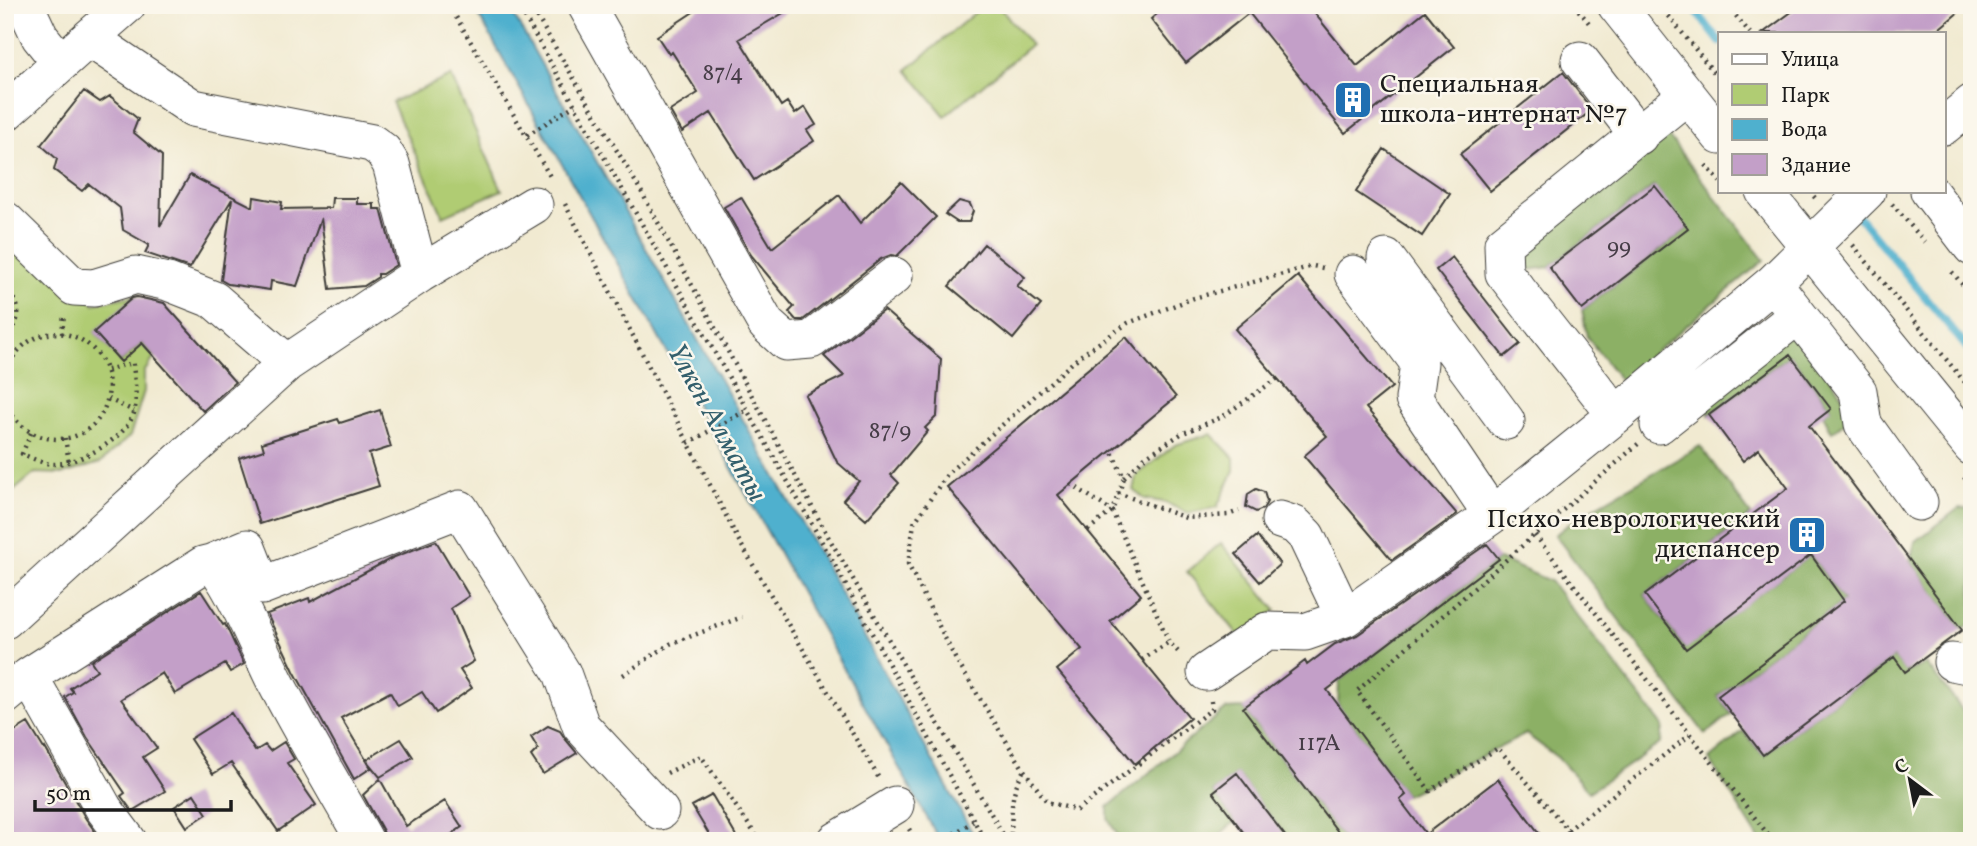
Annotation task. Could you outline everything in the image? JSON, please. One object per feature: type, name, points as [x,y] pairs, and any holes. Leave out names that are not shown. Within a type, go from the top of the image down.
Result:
[{"type":"street","points":[[25,5],[40,37],[61,63]]},
{"type":"street","points":[[5,113],[127,5]]},
{"type":"street","points":[[586,5],[766,324],[786,342],[811,340],[894,276]]},
{"type":"street","points":[[1616,5],[1704,87],[1718,130]]},
{"type":"street","points":[[89,38],[193,108],[372,143],[383,151],[391,164],[420,274]]},
{"type":"street","points":[[1580,60],[1639,136]]},
{"type":"street","points":[[1616,415],[1504,273],[1503,244],[1704,87]]},
{"type":"street","points":[[1946,123],[1972,103]]},
{"type":"street","points":[[1765,192],[1972,447]]},
{"type":"street","points":[[1930,192],[1972,247]]},
{"type":"street","points":[[5,620],[287,363],[420,274],[550,197]]},
{"type":"street","points":[[1206,672],[1267,631],[1305,632],[1345,618],[1492,515],[1773,283],[1851,206]]},
{"type":"street","points":[[5,220],[74,287],[94,289],[136,275],[167,282],[214,300],[287,363]]},
{"type":"street","points":[[1385,258],[1433,353],[1414,398],[1492,515]]},
{"type":"street","points":[[1353,274],[1506,421]]},
{"type":"street","points":[[1773,283],[1858,391],[1863,424],[1919,502]]},
{"type":"street","points":[[1659,425],[1798,315]]},
{"type":"street","points":[[128,841],[17,686],[204,565],[247,548],[262,586],[460,509],[562,673],[581,726],[649,799]]},
{"type":"street","points":[[1280,520],[1296,525],[1306,536],[1345,618]]},
{"type":"street","points":[[211,563],[230,589],[275,681],[365,841]]},
{"type":"street","points":[[836,841],[895,805]]},
{"type":"path","points":[[450,5],[527,135],[550,197],[688,443],[739,541],[916,841]]},
{"type":"path","points":[[518,5],[831,558],[985,841]]},
{"type":"path","points":[[530,5],[641,191],[829,538],[1008,841]]},
{"type":"path","points":[[1660,5],[1704,87]]},
{"type":"path","points":[[1727,5],[1749,32]]},
{"type":"path","points":[[527,135],[575,105]]},
{"type":"path","points":[[1812,192],[1851,206],[1972,391]]},
{"type":"path","points":[[1071,484],[1112,511],[1169,642],[1188,662],[1206,672],[1212,709],[1077,810],[1047,802],[1024,770],[955,658],[908,564],[914,523],[948,473],[1080,356],[1128,323],[1194,298],[1313,266],[1353,274]]},
{"type":"path","points":[[5,288],[12,294],[19,309],[15,325],[5,334]]},
{"type":"path","points":[[5,376],[15,354],[27,342],[44,335],[62,334],[79,338],[94,349],[105,363],[110,381],[108,399],[101,416],[89,429],[74,437],[57,440],[25,430],[13,418],[5,399]]},
{"type":"path","points":[[31,433],[22,454],[50,464],[69,462],[115,438],[134,416],[133,363],[107,370]]},
{"type":"path","points":[[1088,530],[1112,511],[1124,478],[1145,457],[1181,434],[1222,417],[1278,378]]},
{"type":"path","points":[[108,399],[134,411]]},
{"type":"path","points":[[688,443],[747,410]]},
{"type":"path","points":[[1570,841],[1567,830],[1498,748],[1430,791],[1357,691],[1659,425]]},
{"type":"path","points":[[65,438],[69,462]]},
{"type":"path","points":[[1111,450],[1124,478]]},
{"type":"path","points":[[1118,493],[1186,518],[1228,515],[1239,511]]},
{"type":"path","points":[[1535,535],[1773,841]]},
{"type":"path","points":[[623,675],[670,644],[742,617]]},
{"type":"path","points":[[1142,660],[1169,642]]},
{"type":"path","points":[[1567,830],[1690,735]]},
{"type":"path","points":[[649,799],[701,756],[760,841]]},
{"type":"path","points":[[1008,841],[1015,786],[1024,770]]},
{"type":"path","points":[[942,841],[974,821]]},
{"type":"green space","points":[[984,5],[998,5],[1031,45],[945,116],[907,70]]},
{"type":"green space","points":[[451,76],[502,190],[443,216],[392,102]]},
{"type":"green space","points":[[1661,127],[1764,260],[1621,381],[1587,337],[1582,310],[1687,229],[1654,186],[1549,267],[1523,271],[1525,239]]},
{"type":"green space","points":[[5,220],[94,304],[136,295],[95,332],[121,362],[142,343],[155,357],[144,372],[144,391],[130,436],[100,463],[63,474],[35,473],[5,498]]},
{"type":"green space","points":[[1797,324],[1854,415],[1832,432],[1823,415],[1831,408],[1790,355],[1709,415],[1706,397]]},
{"type":"green space","points":[[1211,434],[1234,458],[1234,471],[1217,507],[1188,513],[1164,502],[1145,499],[1133,490],[1136,476],[1175,445]]},
{"type":"green space","points":[[1700,446],[1751,515],[1645,595],[1685,648],[1811,555],[1844,601],[1718,696],[1731,714],[1705,734],[1555,535],[1576,518]]},
{"type":"green space","points":[[1959,508],[1972,509],[1972,623],[1962,630],[1910,561],[1915,542]]},
{"type":"green space","points":[[1221,543],[1276,610],[1241,638],[1187,572]]},
{"type":"green space","points":[[1499,559],[1550,581],[1663,726],[1661,743],[1589,792],[1558,758],[1526,734],[1406,795],[1338,705],[1339,681]]},
{"type":"green space","points":[[1894,657],[1906,672],[1926,664],[1972,722],[1972,841],[1760,841],[1709,759],[1743,731],[1763,755]]},
{"type":"green space","points":[[1243,708],[1345,841],[1289,841],[1237,774],[1213,792],[1235,821],[1213,841],[1121,841],[1108,819],[1108,807],[1226,709]]},
{"type":"water","name":"Үлкен Алматы","points":[[473,5],[508,5],[822,559],[977,841],[940,841]]},
{"type":"building","points":[[704,5],[797,5],[739,39],[781,106],[787,102],[795,114],[805,107],[816,125],[807,130],[814,141],[754,180],[711,113],[682,132],[670,111],[698,93],[672,52],[669,54],[657,36]]},
{"type":"building","name":"Специальная школа-интернат №7","points":[[1168,5],[1308,5],[1357,66],[1425,11],[1454,47],[1345,133],[1249,13],[1186,63],[1151,19]]},
{"type":"building","points":[[1801,5],[1967,5],[1935,32],[1764,32]]},
{"type":"building","points":[[1563,72],[1592,110],[1490,191],[1460,154]]},
{"type":"building","points":[[84,91],[100,102],[110,96],[138,119],[133,132],[162,156],[160,226],[190,175],[253,207],[254,197],[282,202],[281,209],[331,208],[332,198],[357,198],[357,204],[374,204],[374,209],[381,209],[396,265],[378,274],[378,277],[364,286],[330,289],[321,218],[297,286],[271,281],[270,290],[228,284],[221,280],[232,199],[190,268],[145,253],[149,245],[123,230],[120,208],[89,184],[82,191],[54,170],[57,159],[41,145]]},
{"type":"building","points":[[1384,149],[1450,194],[1422,236],[1356,192]]},
{"type":"building","points":[[901,182],[936,217],[897,256],[881,259],[803,320],[796,320],[789,312],[794,307],[751,255],[724,207],[741,197],[772,248],[839,195],[860,223]]},
{"type":"building","points":[[1655,186],[1688,228],[1582,310],[1549,267]]},
{"type":"building","points":[[959,201],[970,204],[973,211],[969,222],[957,222],[945,214]]},
{"type":"building","points":[[984,244],[1025,277],[1017,286],[1041,305],[1013,339],[949,286]]},
{"type":"building","points":[[1452,257],[1520,344],[1504,357],[1436,270]]},
{"type":"building","points":[[1298,276],[1392,387],[1366,408],[1457,514],[1392,560],[1304,456],[1327,436],[1235,329]]},
{"type":"building","points":[[132,298],[164,303],[235,382],[203,411],[142,343],[121,362],[94,332]]},
{"type":"building","points":[[884,310],[941,359],[937,416],[925,428],[928,431],[891,475],[899,483],[866,520],[843,500],[859,481],[837,462],[805,395],[844,376],[824,356]]},
{"type":"building","points":[[1126,337],[1176,397],[1058,495],[1141,595],[1110,621],[1190,718],[1135,764],[1057,670],[1082,649],[947,487]]},
{"type":"building","name":"Психо-неврологический диспансер","points":[[1790,355],[1831,409],[1809,426],[1962,630],[1905,672],[1894,657],[1763,755],[1718,696],[1844,601],[1811,555],[1686,649],[1645,595],[1788,488],[1759,449],[1743,461],[1709,415]]},
{"type":"building","points":[[380,410],[391,447],[369,454],[379,486],[260,524],[239,458],[264,450],[262,443],[338,419],[340,423]]},
{"type":"building","points":[[1256,489],[1264,492],[1267,502],[1263,509],[1256,512],[1246,507],[1248,494]]},
{"type":"building","points":[[1257,536],[1280,564],[1260,582],[1236,554]]},
{"type":"building","points":[[436,541],[469,596],[451,608],[474,661],[460,670],[472,688],[436,713],[422,692],[398,706],[390,692],[341,718],[371,768],[354,779],[294,671],[267,614],[309,598],[310,602],[392,558]]},
{"type":"building","points":[[1487,544],[1499,559],[1327,690],[1406,795],[1400,800],[1426,834],[1498,779],[1545,841],[1345,841],[1243,708],[1305,661],[1307,665],[1335,644],[1357,635]]},
{"type":"building","points":[[201,591],[223,625],[225,624],[244,664],[230,672],[225,664],[175,694],[162,673],[121,699],[157,748],[143,757],[165,791],[132,811],[121,796],[125,793],[87,737],[65,697],[73,692],[70,688],[97,670],[91,661]]},
{"type":"building","points":[[231,713],[255,751],[265,745],[270,751],[284,742],[294,759],[287,763],[316,805],[278,831],[231,763],[213,774],[190,739]]},
{"type":"building","points":[[28,723],[102,841],[5,841],[5,737]]},
{"type":"building","points":[[548,726],[560,731],[577,753],[543,774],[531,756],[538,749],[531,737]]},
{"type":"building","points":[[401,739],[413,757],[380,777],[366,760]]},
{"type":"building","points":[[1237,773],[1289,841],[1250,841],[1213,792]]},
{"type":"building","points":[[380,779],[406,826],[445,801],[462,827],[442,841],[386,841],[363,795]]},
{"type":"building","points":[[194,794],[207,814],[187,827],[174,807]]},
{"type":"building","points":[[712,795],[739,841],[713,841],[692,806]]},
{"type":"waterway","points":[[1691,5],[1718,39]]},
{"type":"waterway","points":[[1856,213],[1972,354]]},
{"type":"place","name":"Специальная школа-интернат №7","points":[[1353,100]]},
{"type":"place","name":"Психо-неврологический диспансер","points":[[1807,535]]}]
